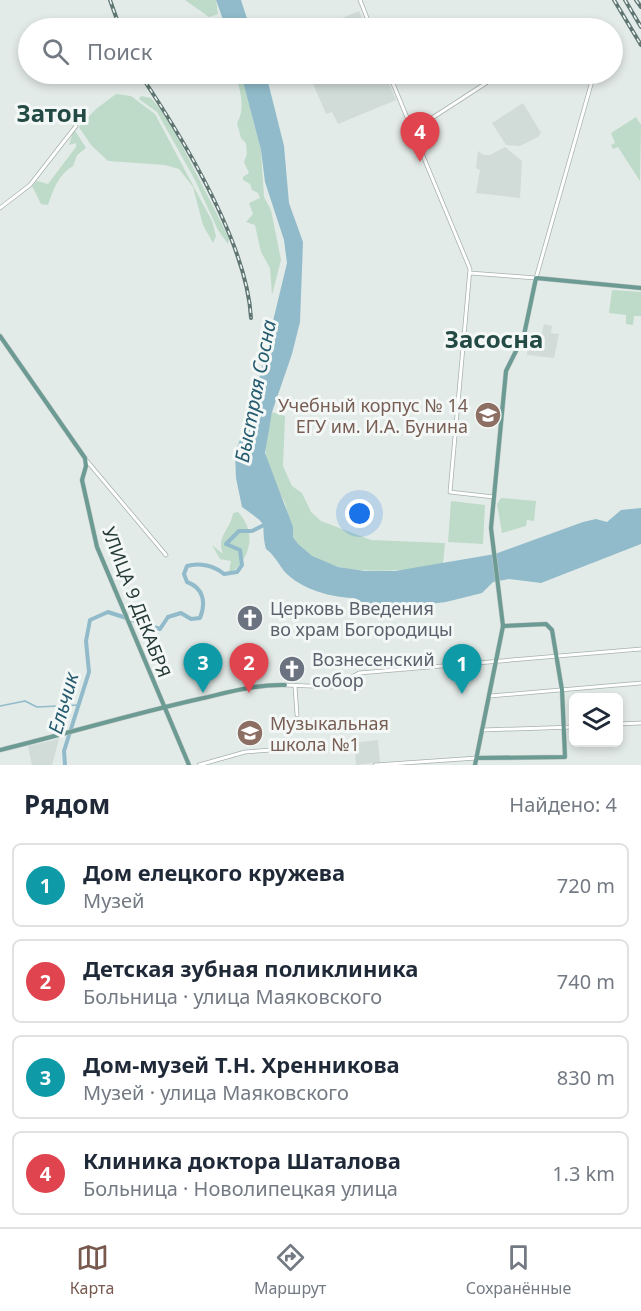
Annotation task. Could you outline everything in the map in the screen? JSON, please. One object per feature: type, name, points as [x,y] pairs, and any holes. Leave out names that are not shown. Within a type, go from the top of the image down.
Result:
[{"type":"main road","points":[[475,765],[503,626],[492,540],[507,366],[524,335],[536,278],[641,288]]},
{"type":"main road","points":[[0,336],[85,458],[86,466],[82,477]]},
{"type":"main road","name":"УЛИЦА 9 ДЕКАБРЯ","points":[[82,477],[98,547],[118,600],[189,765]]},
{"type":"main road","points":[[477,758],[565,758],[565,728],[558,656],[552,630],[546,624],[503,626]]},
{"type":"main road","points":[[0,750],[26,746],[106,720],[244,690],[285,685]]},
{"type":"street","points":[[360,0],[367,18]]},
{"type":"street","points":[[393,84],[454,228],[470,273],[450,492],[494,497]]},
{"type":"street","points":[[412,131],[485,84]]},
{"type":"street","points":[[470,273],[536,278],[591,84]]},
{"type":"street","points":[[0,208],[30,185],[76,126]]},
{"type":"street","points":[[85,458],[166,555]]},
{"type":"street","points":[[82,477],[89,471],[95,472]]},
{"type":"street","points":[[285,685],[334,687],[359,674],[641,649]]},
{"type":"street","points":[[490,696],[641,683]]},
{"type":"street","points":[[295,686],[297,715]]},
{"type":"street","points":[[623,724],[641,723]]},
{"type":"street","points":[[482,730],[569,728]]},
{"type":"street","points":[[199,765],[245,752],[300,748]]},
{"type":"street","points":[[375,765],[477,758]]},
{"type":"shaded area","points":[[359,11],[362,18],[342,18]]},
{"type":"shaded area","points":[[313,84],[389,84],[396,100],[338,124],[332,112],[326,114]]},
{"type":"shaded area","points":[[523,103],[541,133],[538,137],[520,146],[506,145],[492,123]]},
{"type":"shaded area","points":[[505,147],[522,161],[520,198],[476,193],[480,170],[476,168],[478,151],[484,155],[490,155]]},
{"type":"shaded area","points":[[544,324],[552,326],[551,333],[559,334],[554,358],[527,355],[528,345],[539,346]]},
{"type":"shaded area","points":[[59,739],[52,765],[32,765],[28,746]]},
{"type":"shaded area","points":[[378,740],[380,762],[356,765],[354,743]]},
{"type":"green space","points":[[185,0],[216,0],[218,14],[209,17]]},
{"type":"green space","points":[[238,84],[244,84],[261,150],[264,197],[271,210],[281,260],[272,295],[270,268],[261,252],[255,225],[246,222],[253,214],[249,203],[260,198],[258,193],[252,190],[250,184],[243,180],[243,177],[249,173],[244,162],[247,154],[246,143],[241,138],[237,123],[242,105]]},
{"type":"green space","points":[[116,94],[131,96],[155,114],[212,221],[216,236],[213,243],[203,225],[193,187],[179,169],[165,165],[108,161],[91,145],[79,127],[96,109]]},
{"type":"green space","points":[[141,96],[151,98],[169,120],[229,238],[228,244],[218,230],[195,180],[157,112],[139,99]]},
{"type":"green space","points":[[636,117],[641,125],[640,181],[618,147],[613,149],[611,145],[615,143],[611,133]]},
{"type":"green space","points":[[74,129],[86,148],[77,155],[73,166],[60,178],[48,205],[41,204],[32,186],[37,181],[48,184],[76,147],[76,143],[69,145]]},
{"type":"green space","points":[[612,290],[641,292],[641,316],[634,316],[633,325],[626,324],[626,315],[609,313]]},
{"type":"green space","points":[[272,412],[285,416],[283,466],[292,486],[302,493],[311,512],[321,521],[371,540],[445,543],[443,564],[385,571],[362,570],[321,561],[305,552],[294,538],[285,503],[267,461],[266,443]]},
{"type":"green space","points":[[501,498],[536,501],[534,521],[527,520],[526,526],[502,533],[497,504]]},
{"type":"green space","points":[[451,501],[485,505],[483,544],[448,542]]},
{"type":"green space","points":[[238,512],[249,531],[249,545],[240,564],[235,570],[229,572],[231,561],[220,559],[212,545],[223,554],[221,542],[233,513]]},
{"type":"green space","points":[[388,603],[433,609],[434,613],[393,617],[382,612],[383,606]]},
{"type":"water","points":[[216,0],[241,0],[247,18],[222,18]]},
{"type":"water","points":[[244,84],[268,84],[284,146],[289,203],[303,242],[300,322],[292,354],[272,412],[265,453],[293,527],[293,537],[298,544],[312,556],[338,567],[365,571],[395,571],[495,554],[583,522],[596,519],[607,522],[621,510],[641,508],[641,544],[541,583],[509,579],[493,582],[482,593],[446,602],[405,607],[388,603],[378,607],[362,605],[355,598],[327,594],[307,587],[284,571],[266,549],[263,525],[242,507],[236,478],[235,453],[252,408],[287,263],[284,240],[265,182],[261,150]]},
{"type":"waterway","name":"Ельчик","points":[[65,765],[64,751],[89,672],[86,641],[90,620],[108,612],[160,629],[168,617],[181,613],[191,619],[200,618],[203,607],[202,597],[197,588],[187,582],[184,574],[187,566],[207,565],[224,574],[237,572],[242,565],[240,550],[226,544],[239,531],[252,531],[268,523]]},
{"type":"waterway","points":[[0,706],[25,701],[37,707],[79,705]]},
{"type":"railway","points":[[110,0],[116,18]]},
{"type":"railway","points":[[614,0],[641,45]]},
{"type":"railway","points":[[625,0],[641,27]]},
{"type":"railway","points":[[636,0],[641,7]]},
{"type":"railway","points":[[146,84],[193,159],[225,224],[247,288],[251,318]]},
{"type":"place","name":"Клиника доктора Шаталова","points":[[420,162]]},
{"type":"place","name":"Учебный корпус № 14 ЕГУ им. И.А. Бунина","points":[[488,415]]},
{"type":"place","name":"Церковь Введения во храм Богородицы","points":[[250,618]]},
{"type":"place","name":"Вознесенский собор","points":[[292,669]]},
{"type":"place","name":"Дом-музей Т.Н. Хренникова","points":[[203,693]]},
{"type":"place","name":"Детская зубная поликлиника","points":[[249,693]]},
{"type":"place","name":"Дом елецкого кружева","points":[[462,694]]},
{"type":"place","name":"Музыкальная школа №1","points":[[250,733]]},
{"type":"district","name":"Затон","points":[[52,112]]},
{"type":"district","name":"Засосна","points":[[494,338]]},
{"type":"water label","name":"Быстрая Сосна","points":[[255,391]]}]
